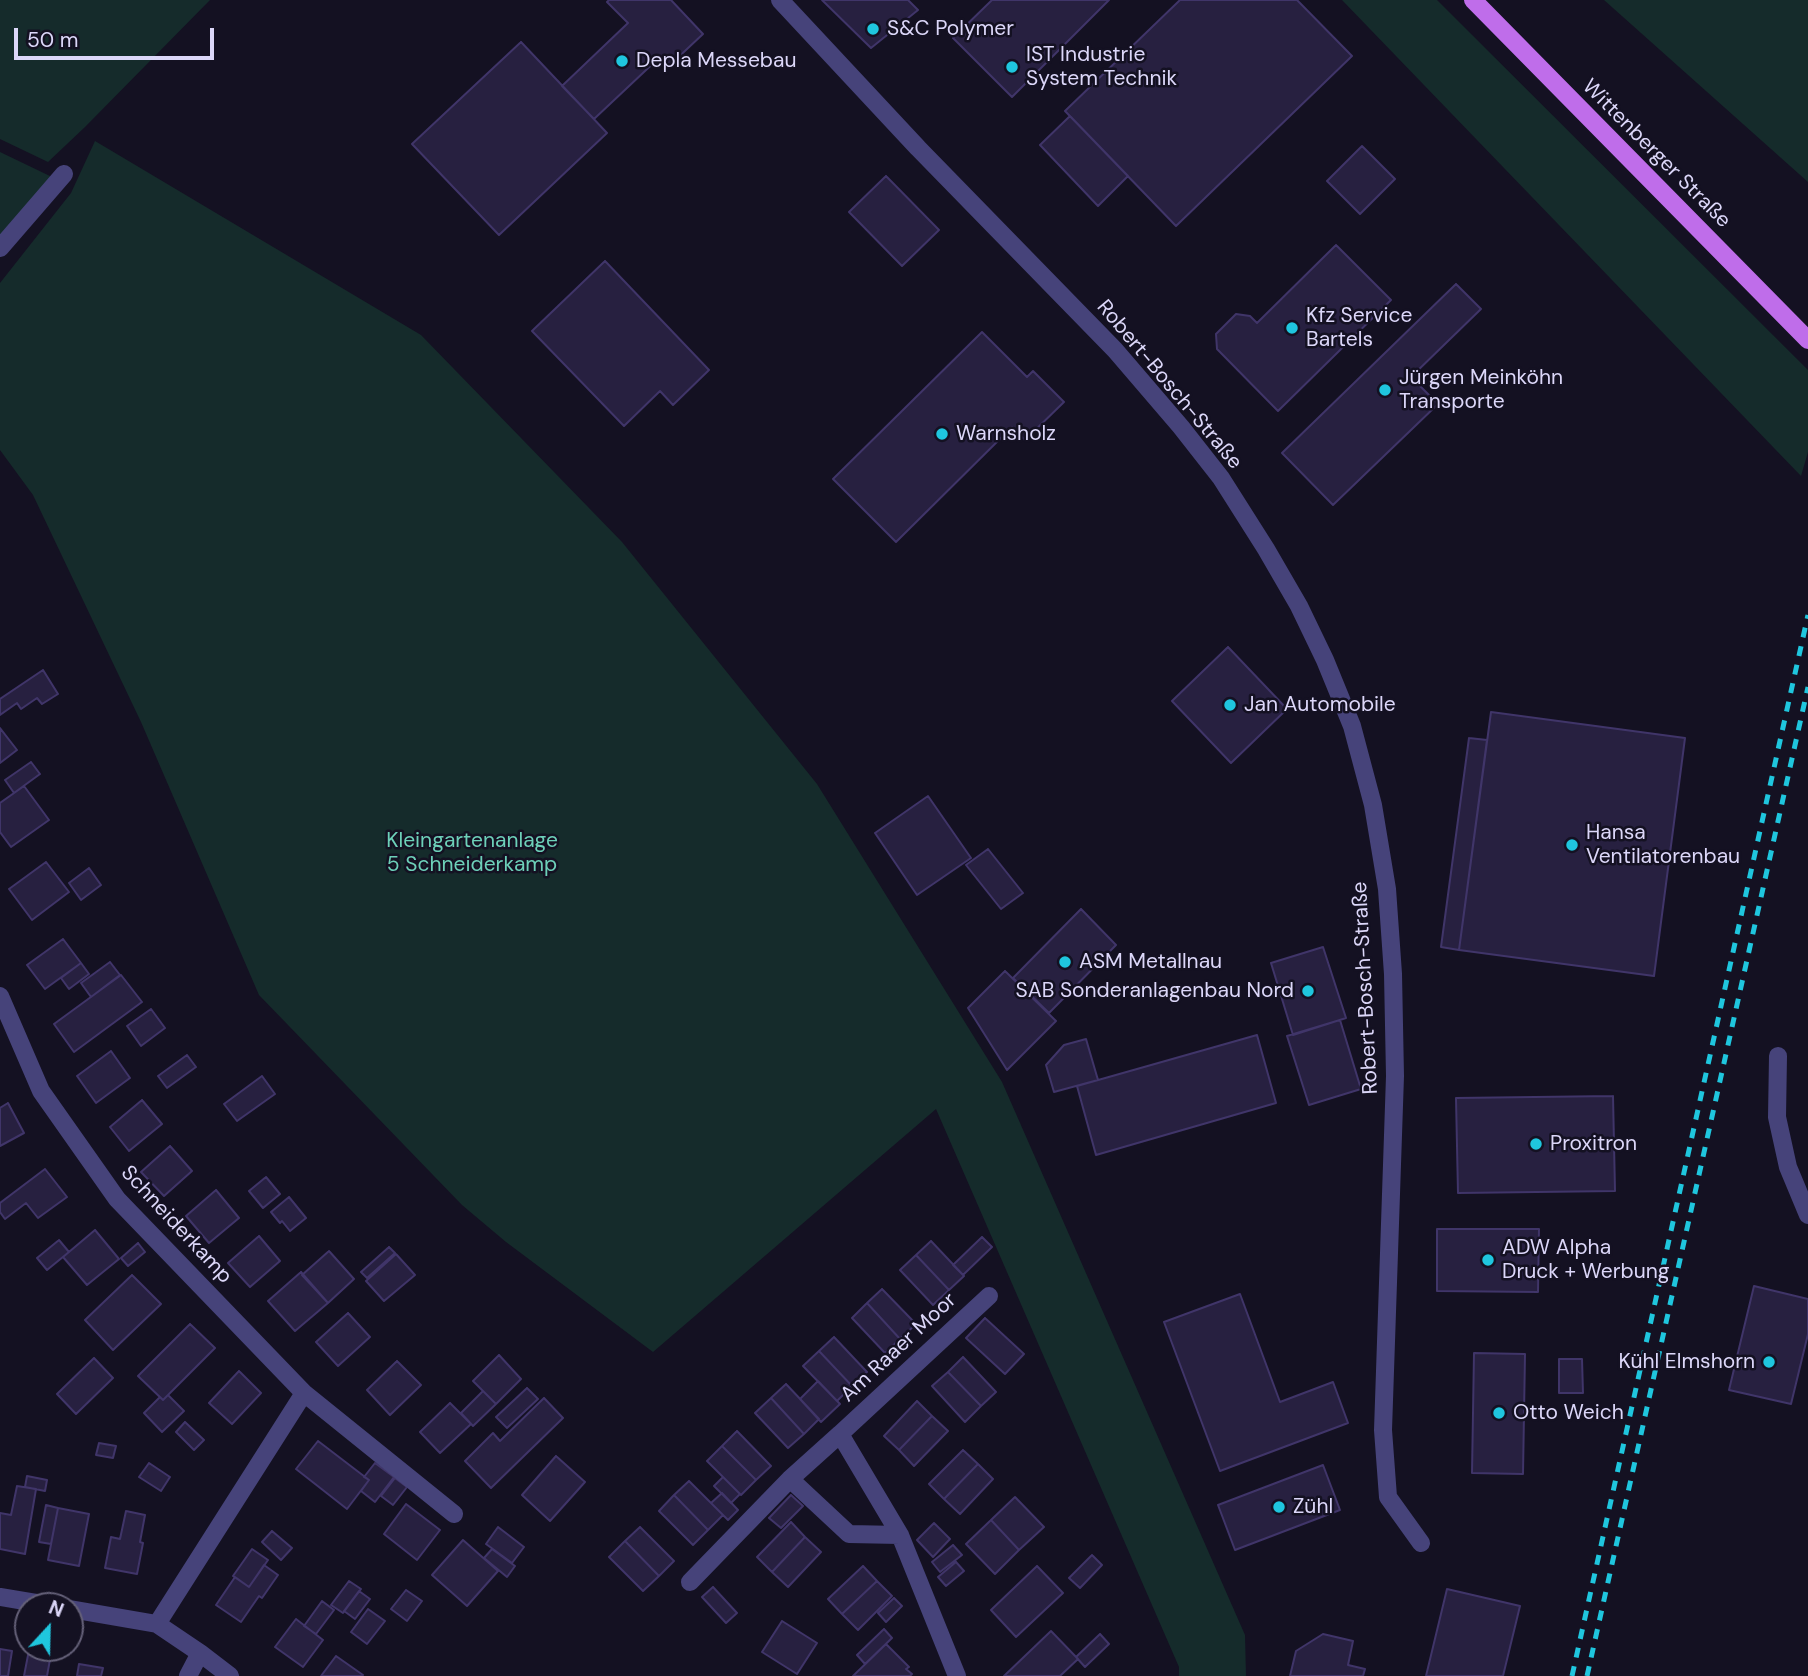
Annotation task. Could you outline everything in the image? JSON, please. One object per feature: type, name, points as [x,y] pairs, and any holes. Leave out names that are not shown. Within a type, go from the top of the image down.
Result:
[{"type":"main road","name":"Wittenberger Straße","points":[[1473,0],[1808,341]]},
{"type":"street","name":"Robert-Bosch-Straße","points":[[779,0],[918,148],[1115,350],[1181,427],[1221,478],[1266,549],[1299,606],[1325,660],[1355,738],[1373,805],[1387,890],[1393,974],[1395,1076],[1383,1430],[1388,1497],[1422,1543]]},
{"type":"street","points":[[0,248],[64,174]]},
{"type":"street","name":"Schneiderkamp","points":[[0,996],[41,1091],[117,1199],[304,1393],[454,1514]]},
{"type":"street","points":[[1778,1056],[1777,1117],[1788,1167],[1808,1215]]},
{"type":"street","name":"Am Raaer Moor","points":[[690,1582],[790,1479],[989,1296]]},
{"type":"street","points":[[157,1624],[304,1393]]},
{"type":"street","name":"Am Raaer Moor","points":[[840,1434],[900,1535],[957,1676]]},
{"type":"street","points":[[790,1479],[849,1534],[900,1535]]},
{"type":"street","points":[[84,1611],[157,1624],[230,1676]]},
{"type":"street","points":[[188,1676],[200,1653]]},
{"type":"green space","points":[[0,0],[210,0],[48,162],[0,139]]},
{"type":"green space","points":[[1342,0],[1437,0],[1808,370],[1808,452],[1801,476]]},
{"type":"green space","points":[[1604,0],[1808,0],[1808,182]]},
{"type":"green space","name":"Kleingartenanlage 5 Schneiderkamp","points":[[95,141],[421,335],[622,542],[817,784],[1002,1082],[1245,1635],[1246,1676],[1179,1676],[1179,1667],[936,1109],[653,1352],[506,1242],[462,1205],[259,995],[141,722],[33,495],[0,450],[0,283],[71,193]]},
{"type":"green space","points":[[0,152],[52,177],[0,245]]},
{"type":"building","name":"Depla Messebau","points":[[671,0],[703,34],[670,65],[661,56],[594,119],[562,86],[628,23],[607,2]]},
{"type":"building","name":"S&C Polymer","points":[[822,0],[908,0],[918,10],[871,48]]},
{"type":"building","name":"IST Industrie System Technik","points":[[992,0],[1109,0],[1012,97],[953,38]]},
{"type":"building","points":[[1180,0],[1297,0],[1352,56],[1176,226],[1065,111]]},
{"type":"building","points":[[521,42],[607,133],[499,235],[412,144]]},
{"type":"building","points":[[1070,116],[1128,176],[1098,206],[1040,145]]},
{"type":"building","points":[[1362,146],[1395,179],[1360,214],[1327,181]]},
{"type":"building","points":[[886,176],[939,230],[902,266],[849,212]]},
{"type":"building","name":"Kfz Service Bartels","points":[[1336,245],[1391,300],[1278,411],[1217,349],[1216,334],[1236,314],[1250,316],[1257,323]]},
{"type":"building","points":[[605,261],[709,370],[673,405],[660,391],[624,426],[532,331]]},
{"type":"building","name":"Jürgen Meinköhn Transporte","points":[[1456,284],[1481,309],[1411,377],[1438,404],[1333,505],[1282,453]]},
{"type":"building","name":"Warnsholz","points":[[982,332],[1027,377],[1033,371],[1064,402],[1025,440],[1012,427],[896,542],[833,479]]},
{"type":"building","name":"Jan Automobile","points":[[1228,647],[1287,709],[1231,763],[1172,701]]},
{"type":"building","points":[[43,670],[58,694],[42,704],[37,698],[21,709],[17,703],[0,715],[0,699]]},
{"type":"building","name":"Hansa Ventilatorenbau","points":[[1491,712],[1685,738],[1654,976],[1459,950]]},
{"type":"building","points":[[0,728],[17,750],[0,763]]},
{"type":"building","points":[[1469,738],[1487,740],[1459,950],[1441,947]]},
{"type":"building","points":[[31,762],[40,774],[14,793],[5,780]]},
{"type":"building","points":[[24,786],[49,820],[11,847],[0,832],[0,803]]},
{"type":"building","points":[[928,796],[971,858],[917,895],[875,833]]},
{"type":"building","points":[[988,849],[1023,893],[1001,909],[966,865]]},
{"type":"building","points":[[46,862],[69,892],[32,920],[9,889]]},
{"type":"building","points":[[89,868],[101,885],[81,900],[69,883]]},
{"type":"building","name":"ASM Metallnau","points":[[1081,909],[1116,945],[1049,1013],[1013,978]]},
{"type":"building","points":[[63,939],[81,963],[45,989],[27,965]]},
{"type":"building","name":"SAB Sonderanlagenbau Nord","points":[[1323,947],[1346,1018],[1293,1035],[1271,963]]},
{"type":"building","points":[[110,962],[120,975],[91,997],[81,983]]},
{"type":"building","points":[[81,963],[89,974],[69,989],[61,978]]},
{"type":"building","points":[[1005,971],[1056,1021],[1007,1070],[968,1008]]},
{"type":"building","points":[[121,975],[142,1002],[74,1052],[54,1024]]},
{"type":"building","points":[[151,1009],[165,1028],[141,1046],[127,1026]]},
{"type":"building","points":[[1340,1020],[1361,1089],[1309,1105],[1287,1036]]},
{"type":"building","points":[[1257,1035],[1276,1103],[1096,1155],[1077,1086]]},
{"type":"building","points":[[1086,1039],[1098,1080],[1054,1092],[1046,1065],[1064,1045]]},
{"type":"building","points":[[111,1051],[130,1078],[96,1103],[77,1076]]},
{"type":"building","points":[[187,1055],[196,1067],[167,1088],[158,1076]]},
{"type":"building","points":[[262,1076],[275,1094],[237,1121],[224,1104]]},
{"type":"building","name":"Proxitron","points":[[1613,1096],[1615,1191],[1458,1193],[1456,1098]]},
{"type":"building","points":[[142,1100],[162,1124],[129,1151],[110,1127]]},
{"type":"building","points":[[8,1103],[24,1133],[0,1146],[0,1108]]},
{"type":"building","points":[[170,1146],[192,1171],[164,1196],[141,1172]]},
{"type":"building","points":[[45,1169],[67,1197],[38,1218],[26,1203],[5,1219],[0,1212],[0,1203]]},
{"type":"building","points":[[266,1177],[280,1194],[263,1208],[249,1191]]},
{"type":"building","points":[[216,1190],[239,1218],[209,1243],[186,1216]]},
{"type":"building","points":[[289,1197],[306,1218],[290,1231],[271,1212]]},
{"type":"building","name":"ADW Alpha Druck + Werbung","points":[[1437,1229],[1539,1229],[1538,1292],[1437,1291]]},
{"type":"building","points":[[95,1230],[119,1259],[87,1285],[63,1257]]},
{"type":"building","points":[[259,1236],[280,1261],[250,1287],[228,1263]]},
{"type":"building","points":[[982,1237],[992,1247],[963,1275],[953,1265]]},
{"type":"building","points":[[59,1240],[69,1252],[47,1270],[37,1258]]},
{"type":"building","points":[[931,1241],[964,1276],[949,1290],[916,1255]]},
{"type":"building","points":[[138,1243],[145,1252],[128,1266],[121,1258]]},
{"type":"building","points":[[389,1247],[395,1253],[367,1278],[361,1272]]},
{"type":"building","points":[[329,1251],[354,1279],[328,1303],[302,1275]]},
{"type":"building","points":[[396,1254],[415,1275],[384,1301],[366,1281]]},
{"type":"building","points":[[916,1255],[949,1290],[933,1305],[900,1270]]},
{"type":"building","points":[[301,1272],[328,1303],[295,1331],[268,1301]]},
{"type":"building","points":[[132,1275],[161,1304],[113,1350],[85,1320]]},
{"type":"building","name":"Kühl Elmshorn","points":[[1754,1286],[1808,1299],[1808,1334],[1791,1404],[1729,1390]]},
{"type":"building","points":[[882,1289],[916,1324],[900,1339],[867,1303]]},
{"type":"building","points":[[1240,1294],[1280,1402],[1333,1382],[1348,1423],[1220,1471],[1164,1322]]},
{"type":"building","points":[[867,1303],[900,1339],[885,1353],[852,1318]]},
{"type":"building","points":[[348,1313],[370,1337],[338,1366],[316,1342]]},
{"type":"building","points":[[985,1318],[1024,1354],[1005,1374],[966,1338]]},
{"type":"building","points":[[190,1324],[215,1348],[163,1400],[138,1376]]},
{"type":"building","points":[[834,1337],[867,1372],[852,1386],[819,1351]]},
{"type":"building","points":[[819,1351],[852,1386],[837,1401],[803,1366]]},
{"type":"building","name":"Otto Weich","points":[[1474,1353],[1525,1354],[1523,1474],[1472,1473]]},
{"type":"building","points":[[499,1355],[521,1379],[496,1404],[473,1381]]},
{"type":"building","points":[[963,1357],[996,1392],[981,1406],[948,1372]]},
{"type":"building","points":[[94,1358],[113,1378],[76,1414],[57,1394]]},
{"type":"building","points":[[1559,1359],[1582,1359],[1583,1393],[1559,1393]]},
{"type":"building","points":[[397,1361],[421,1385],[390,1415],[367,1390]]},
{"type":"building","points":[[239,1371],[261,1393],[232,1424],[209,1403]]},
{"type":"building","points":[[948,1372],[981,1406],[965,1422],[932,1386]]},
{"type":"building","points":[[818,1381],[840,1404],[821,1422],[800,1399]]},
{"type":"building","points":[[786,1384],[819,1419],[804,1434],[771,1398]]},
{"type":"building","points":[[527,1388],[538,1399],[507,1428],[496,1417]]},
{"type":"building","points":[[483,1391],[496,1404],[473,1426],[461,1413]]},
{"type":"building","points":[[168,1395],[184,1411],[162,1432],[144,1413],[160,1397],[163,1400]]},
{"type":"building","points":[[544,1398],[563,1418],[491,1488],[465,1461],[493,1433],[500,1441]]},
{"type":"building","points":[[771,1398],[804,1434],[788,1448],[755,1413]]},
{"type":"building","points":[[917,1401],[932,1416],[899,1450],[884,1436]]},
{"type":"building","points":[[450,1403],[471,1424],[440,1453],[420,1432]]},
{"type":"building","points":[[932,1416],[948,1431],[914,1466],[899,1450]]},
{"type":"building","points":[[185,1422],[204,1440],[194,1450],[176,1432]]},
{"type":"building","points":[[737,1431],[771,1466],[756,1480],[722,1446]]},
{"type":"building","points":[[318,1441],[369,1480],[347,1509],[296,1469]]},
{"type":"building","points":[[99,1443],[116,1446],[113,1458],[96,1455]]},
{"type":"building","points":[[722,1446],[756,1480],[741,1495],[707,1461]]},
{"type":"building","points":[[963,1450],[978,1464],[944,1499],[929,1484]]},
{"type":"building","points":[[556,1456],[585,1482],[550,1521],[522,1495]]},
{"type":"building","points":[[149,1463],[170,1477],[161,1491],[139,1477]]},
{"type":"building","points":[[375,1463],[394,1477],[375,1502],[361,1491],[369,1480],[364,1477]]},
{"type":"building","points":[[978,1464],[993,1479],[960,1514],[944,1499]]},
{"type":"building","name":"Zühl","points":[[1323,1465],[1340,1510],[1235,1550],[1218,1505]]},
{"type":"building","points":[[27,1476],[47,1480],[45,1491],[25,1487]]},
{"type":"building","points":[[723,1477],[740,1494],[731,1503],[714,1486]]},
{"type":"building","points":[[395,1478],[407,1487],[393,1505],[381,1496]]},
{"type":"building","points":[[689,1481],[723,1515],[708,1530],[674,1495]]},
{"type":"building","points":[[17,1486],[36,1489],[25,1554],[0,1549],[0,1513],[11,1515]]},
{"type":"building","points":[[722,1493],[738,1510],[728,1520],[711,1503]]},
{"type":"building","points":[[674,1495],[708,1530],[693,1545],[659,1511]]},
{"type":"building","points":[[791,1495],[803,1506],[781,1528],[769,1518]]},
{"type":"building","points":[[1015,1497],[1044,1527],[1019,1550],[991,1520]]},
{"type":"building","points":[[406,1504],[440,1530],[417,1560],[384,1534]]},
{"type":"building","points":[[46,1505],[58,1508],[51,1544],[39,1542]]},
{"type":"building","points":[[58,1508],[89,1514],[79,1566],[48,1560]]},
{"type":"building","points":[[126,1511],[145,1515],[137,1574],[105,1568],[111,1537],[120,1539]]},
{"type":"building","points":[[991,1520],[1019,1550],[995,1574],[966,1544]]},
{"type":"building","points":[[791,1522],[805,1537],[772,1572],[757,1557]]},
{"type":"building","points":[[934,1523],[950,1539],[933,1557],[917,1540]]},
{"type":"building","points":[[498,1527],[524,1547],[512,1563],[486,1544]]},
{"type":"building","points":[[640,1527],[674,1561],[659,1576],[625,1541]]},
{"type":"building","points":[[272,1531],[292,1548],[281,1560],[262,1542]]},
{"type":"building","points":[[805,1537],[821,1552],[788,1587],[772,1572]]},
{"type":"building","points":[[463,1540],[498,1571],[467,1606],[432,1575]]},
{"type":"building","points":[[625,1541],[659,1576],[643,1591],[609,1557]]},
{"type":"building","points":[[953,1545],[962,1555],[940,1572],[932,1562]]},
{"type":"building","points":[[252,1549],[268,1560],[249,1587],[233,1576]]},
{"type":"building","points":[[492,1549],[515,1566],[507,1577],[484,1558]]},
{"type":"building","points":[[1092,1555],[1102,1565],[1080,1588],[1069,1578]]},
{"type":"building","points":[[956,1562],[964,1571],[946,1586],[938,1577]]},
{"type":"building","points":[[264,1565],[278,1575],[241,1622],[216,1605],[235,1577],[249,1587]]},
{"type":"building","points":[[863,1566],[877,1581],[842,1614],[828,1599]]},
{"type":"building","points":[[1037,1566],[1063,1593],[1016,1637],[991,1610]]},
{"type":"building","points":[[349,1581],[361,1589],[343,1613],[331,1605]]},
{"type":"building","points":[[877,1581],[892,1596],[858,1630],[842,1614]]},
{"type":"building","points":[[713,1587],[737,1613],[726,1623],[702,1597]]},
{"type":"building","points":[[1447,1589],[1520,1606],[1503,1676],[1426,1676]]},
{"type":"building","points":[[406,1590],[422,1601],[407,1621],[391,1609]]},
{"type":"building","points":[[359,1591],[370,1599],[355,1619],[344,1611]]},
{"type":"building","points":[[894,1598],[902,1606],[886,1622],[878,1613]]},
{"type":"building","points":[[322,1601],[334,1610],[316,1634],[304,1626]]},
{"type":"building","points":[[368,1609],[385,1621],[367,1644],[351,1632]]},
{"type":"building","points":[[296,1619],[323,1640],[303,1667],[275,1647]]},
{"type":"building","points":[[782,1621],[817,1643],[797,1674],[762,1652]]},
{"type":"building","points":[[884,1629],[892,1638],[865,1664],[857,1655]]},
{"type":"building","points":[[1051,1631],[1078,1659],[1060,1676],[1004,1676]]},
{"type":"building","points":[[1100,1634],[1109,1644],[1085,1667],[1076,1657]]},
{"type":"building","points":[[1323,1634],[1353,1641],[1348,1665],[1365,1669],[1363,1676],[1290,1676],[1296,1651]]},
{"type":"building","points":[[886,1644],[909,1667],[906,1669],[912,1674],[910,1676],[853,1676]]},
{"type":"building","points":[[0,1649],[12,1651],[8,1676],[0,1676]]},
{"type":"building","points":[[336,1656],[363,1675],[321,1676]]},
{"type":"building","points":[[27,1662],[50,1662],[47,1676],[24,1676]]},
{"type":"building","points":[[79,1664],[103,1668],[101,1676],[77,1676]]},
{"type":"railway","points":[[1572,1676],[1808,615]]},
{"type":"railway","points":[[1587,1676],[1808,687]]},
{"type":"place","name":"S&C Polymer","points":[[873,29]]},
{"type":"place","name":"Depla Messebau","points":[[622,61]]},
{"type":"place","name":"IST Industrie System Technik","points":[[1012,67]]},
{"type":"place","name":"Kfz Service Bartels","points":[[1292,328]]},
{"type":"place","name":"Jürgen Meinköhn Transporte","points":[[1385,390]]},
{"type":"place","name":"Warnsholz","points":[[942,434]]},
{"type":"place","name":"Jan Automobile","points":[[1230,705]]},
{"type":"place","name":"Hansa Ventilatorenbau","points":[[1572,845]]},
{"type":"place","name":"ASM Metallnau","points":[[1065,962]]},
{"type":"place","name":"SAB Sonderanlagenbau Nord","points":[[1308,991]]},
{"type":"place","name":"Proxitron","points":[[1536,1144]]},
{"type":"place","name":"ADW Alpha Druck + Werbung","points":[[1488,1260]]},
{"type":"place","name":"Kühl Elmshorn","points":[[1769,1362]]},
{"type":"place","name":"Otto Weich","points":[[1499,1413]]},
{"type":"place","name":"Zühl","points":[[1279,1507]]}]
